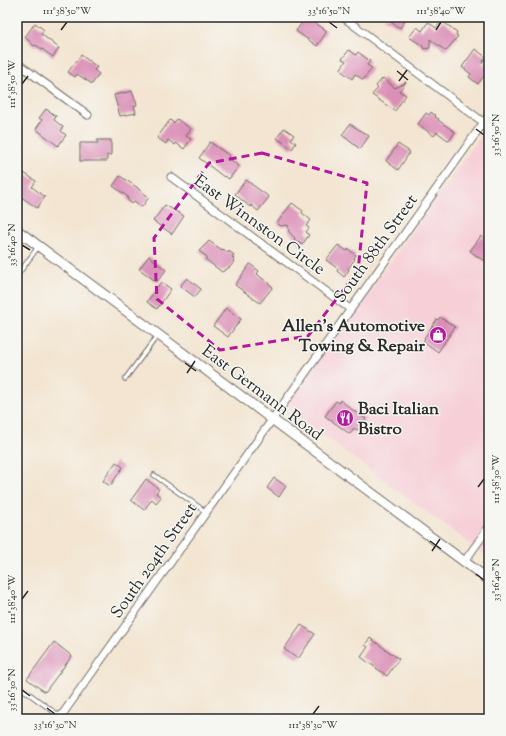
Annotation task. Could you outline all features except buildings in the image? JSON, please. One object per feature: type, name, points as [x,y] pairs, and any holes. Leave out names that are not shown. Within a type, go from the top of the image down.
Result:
[{"type":"street","points":[[343,17],[483,122]]},
{"type":"street","points":[[17,62],[88,115]]},
{"type":"street","name":"South 88th Street","points":[[272,418],[489,114]]},
{"type":"street","name":"East Winnston Circle","points":[[171,177],[350,308]]},
{"type":"street","name":"East Germann Road","points":[[17,230],[489,580]]},
{"type":"street","name":"South 204th Street","points":[[60,718],[272,418]]},
{"type":"street","points":[[464,562],[489,527]]},
{"type":"lane","points":[[17,276],[39,246]]},
{"type":"lane","points":[[125,379],[159,335]]},
{"type":"lane","points":[[154,475],[206,512]]},
{"type":"lane","points":[[17,685],[60,718]]},
{"type":"highlighted area","points":[[262,153],[367,183],[358,271],[308,336],[220,350],[157,299],[154,238],[209,163]]},
{"type":"shaded area","points":[[489,125],[489,558],[292,412],[290,403],[292,398]]},
{"type":"place","name":"Allen's Automotive Towing & Repair","points":[[438,335]]},
{"type":"place","name":"Baci Italian Bistro","points":[[345,418]]}]
